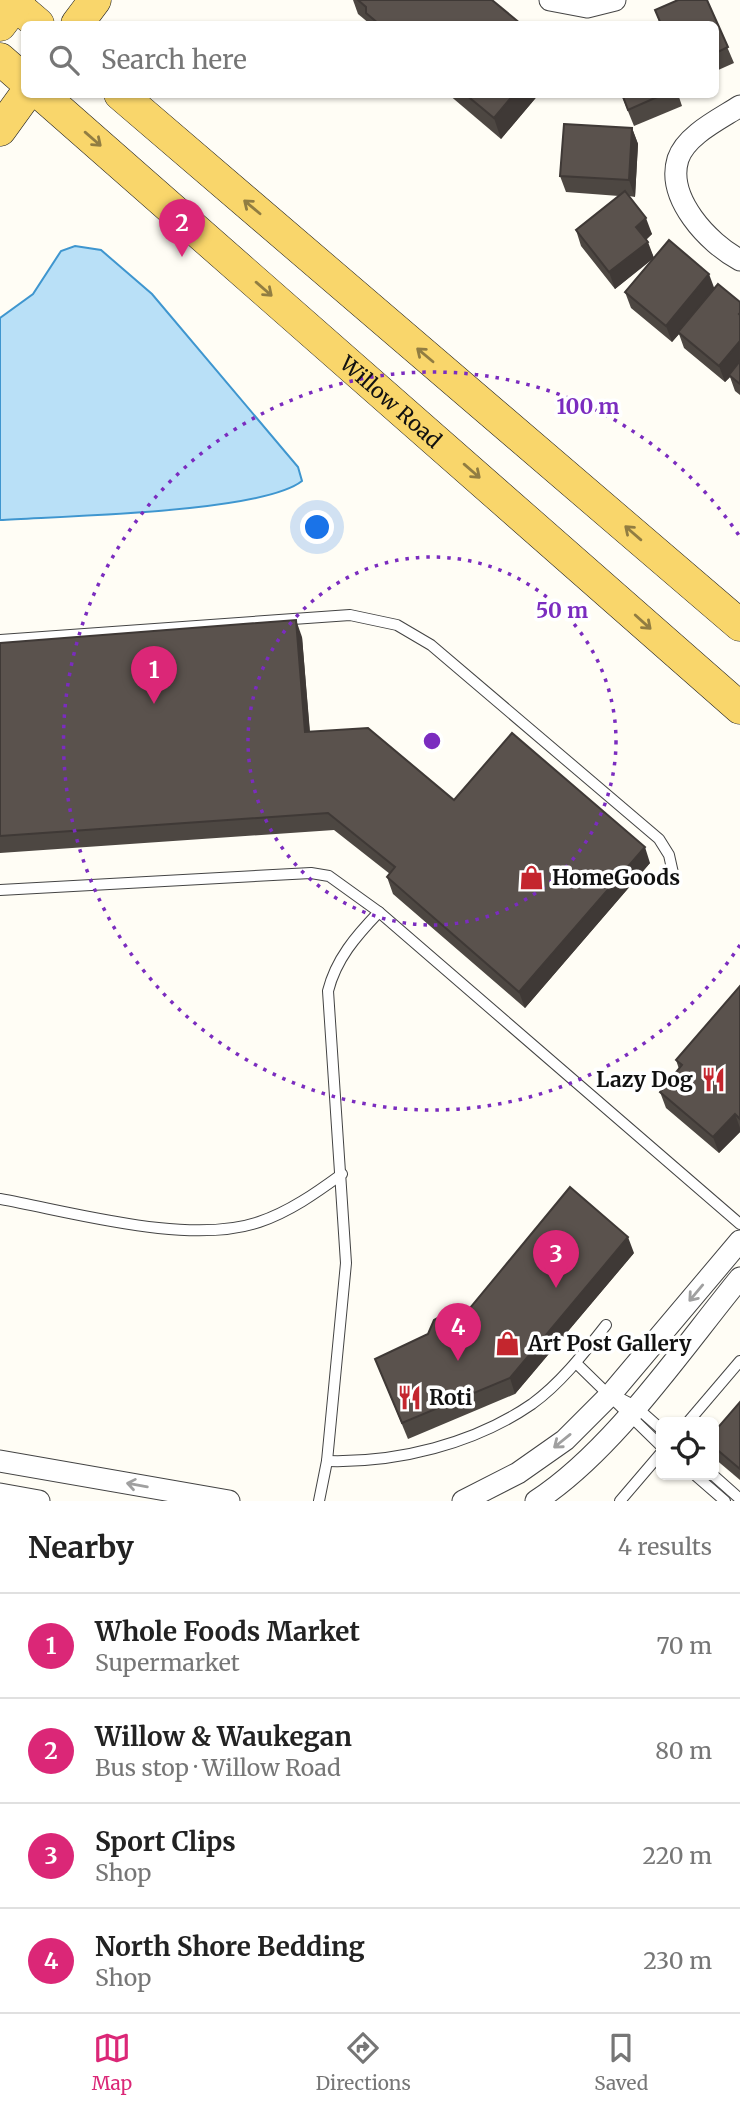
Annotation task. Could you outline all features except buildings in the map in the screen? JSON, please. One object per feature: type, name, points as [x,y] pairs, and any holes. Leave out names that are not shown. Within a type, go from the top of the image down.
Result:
[{"type":"main road","points":[[79,21],[95,0]]},
{"type":"main road","points":[[0,60],[21,78]]},
{"type":"main road","points":[[0,130],[23,98]]},
{"type":"main road","name":"Willow Road","points":[[46,98],[740,708]]},
{"type":"main road","points":[[125,98],[740,625]]},
{"type":"street","points":[[550,0],[586,7],[615,0]]},
{"type":"street","points":[[740,106],[692,140],[679,158],[675,182],[687,209],[704,230],[728,254],[740,260]]},
{"type":"street","points":[[463,1501],[519,1473],[565,1440],[611,1394],[740,1241]]},
{"type":"street","points":[[536,1501],[571,1474],[631,1411],[740,1278]]},
{"type":"street","points":[[0,1461],[229,1501]]},
{"type":"street","points":[[0,1494],[39,1501]]},
{"type":"lane","points":[[0,640],[349,615],[397,625],[431,645],[659,839],[675,870],[675,882]]},
{"type":"lane","points":[[0,890],[311,873],[329,876],[379,912],[740,1224]]},
{"type":"lane","points":[[318,1501],[327,1461],[346,1263],[328,991],[333,972],[343,955],[379,912]]},
{"type":"lane","points":[[0,1199],[178,1231],[213,1231],[258,1223],[286,1210],[342,1174]]},
{"type":"lane","points":[[327,1461],[363,1462],[398,1457],[468,1436],[532,1404],[576,1363],[606,1325]]},
{"type":"lane","points":[[692,1417],[740,1361]]},
{"type":"lane","points":[[576,1363],[631,1411],[656,1440]]},
{"type":"lane","points":[[631,1411],[656,1426]]},
{"type":"lane","points":[[621,1501],[656,1459]]},
{"type":"lane","points":[[701,1480],[725,1501]]},
{"type":"lane","points":[[719,1480],[740,1499]]},
{"type":"water","points":[[75,246],[101,250],[152,294],[298,467],[302,481],[280,492],[205,506],[0,520],[0,318],[33,294],[61,251]]},
{"type":"place","name":"Willow & Waukegan","points":[[182,257]]},
{"type":"place","name":"Whole Foods Market","points":[[154,704]]},
{"type":"place","name":"HomeGoods","points":[[532,877]]},
{"type":"place","name":"Lazy Dog","points":[[713,1079]]},
{"type":"place","name":"Sport Clips","points":[[556,1288]]},
{"type":"place","name":"Art Post Gallery","points":[[508,1343]]},
{"type":"place","name":"North Shore Bedding","points":[[458,1361]]},
{"type":"place","name":"Roti","points":[[409,1397]]}]
